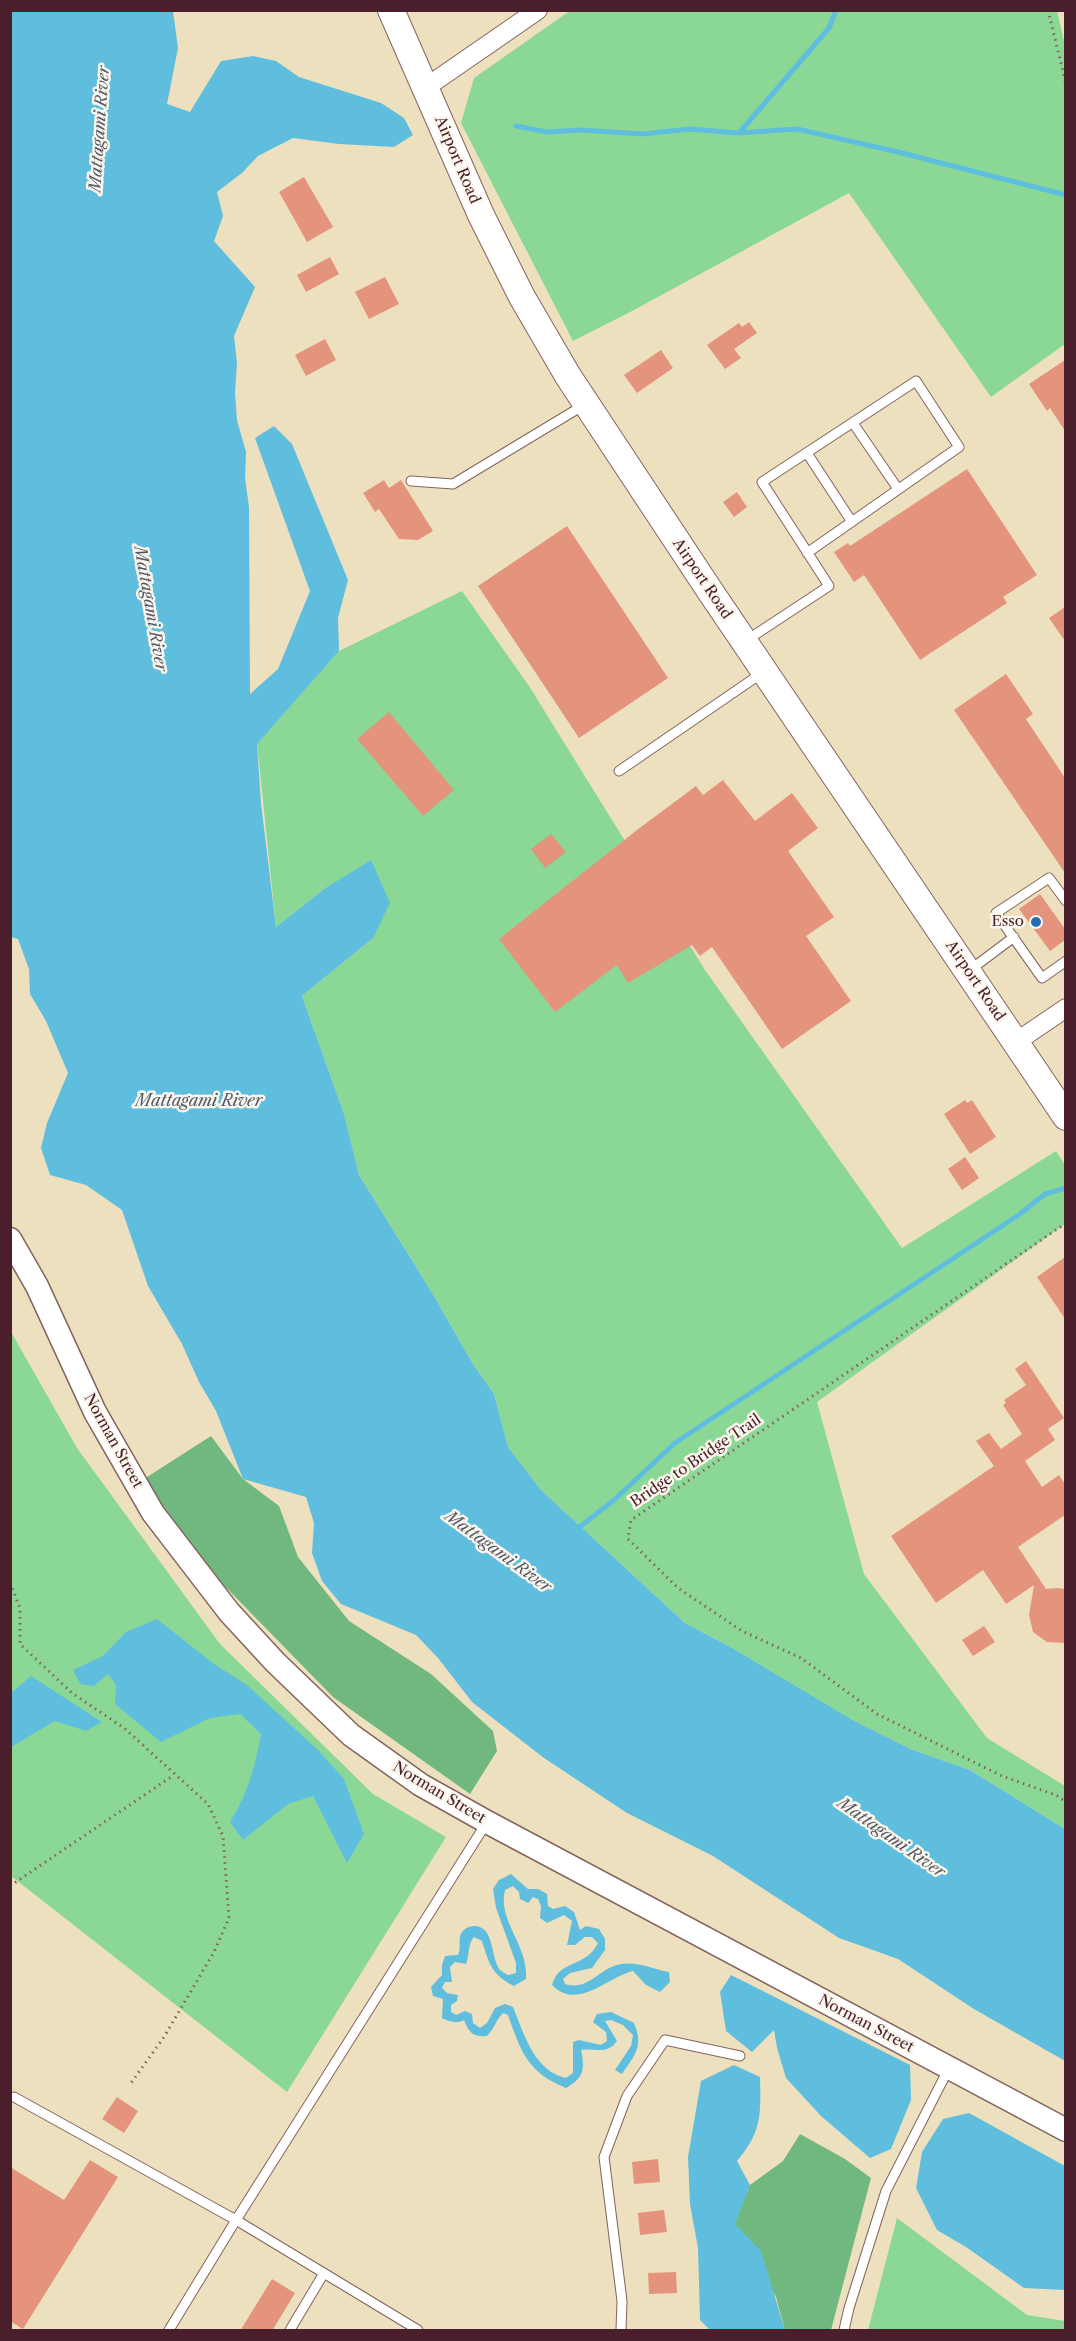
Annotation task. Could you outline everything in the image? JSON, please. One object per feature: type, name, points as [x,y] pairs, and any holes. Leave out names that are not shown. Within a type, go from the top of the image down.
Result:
[{"type":"main road","name":"Airport Road","points":[[391,10],[481,215],[522,297],[586,404],[1065,1117]]},
{"type":"street","points":[[426,88],[538,10]]},
{"type":"street","points":[[1016,1042],[1065,1008]]},
{"type":"street","name":"Norman Street","points":[[10,1239],[37,1286],[100,1422],[153,1513],[229,1612],[274,1662],[351,1735],[421,1785],[487,1822],[1065,2130]]},
{"type":"lane","points":[[744,642],[829,586],[807,553],[762,482],[916,381],[959,447],[807,553]]},
{"type":"lane","points":[[411,481],[453,484],[586,404]]},
{"type":"lane","points":[[853,423],[898,489]]},
{"type":"lane","points":[[807,453],[852,522]]},
{"type":"lane","points":[[620,771],[764,671]]},
{"type":"lane","points":[[1065,898],[1049,878],[996,913],[1042,978],[1065,961]]},
{"type":"lane","points":[[968,971],[1014,938]]},
{"type":"lane","points":[[169,2331],[236,2220],[487,1822]]},
{"type":"lane","points":[[621,2331],[622,2301],[604,2157],[627,2096],[665,2040],[740,2056]]},
{"type":"lane","points":[[844,2331],[849,2308],[886,2191],[949,2068]]},
{"type":"lane","points":[[14,2097],[236,2220],[418,2331]]},
{"type":"lane","points":[[290,2331],[324,2273]]},
{"type":"path","points":[[1048,10],[1065,84]]},
{"type":"path","name":"Bridge to Bridge Trail","points":[[1065,1223],[631,1520],[628,1539],[678,1588],[742,1631],[801,1658],[877,1714],[1002,1776],[1056,1796],[1065,1802]]},
{"type":"path","points":[[10,1583],[20,1608],[20,1644],[72,1693],[124,1728],[208,1804],[223,1836],[229,1918],[214,1952],[164,2037],[131,2083]]},
{"type":"path","points":[[10,1886],[174,1775]]},
{"type":"green space","points":[[571,10],[1057,11],[1066,49],[1065,344],[991,397],[849,193],[573,341],[461,123],[474,78]]},
{"type":"green space","points":[[462,591],[529,686],[705,970],[902,1248],[1056,1151],[1065,1165],[1065,1224],[817,1402],[864,1574],[987,1738],[1065,1786],[1065,1829],[970,1770],[913,1750],[853,1721],[734,1649],[685,1623],[541,1490],[508,1447],[494,1394],[473,1364],[359,1175],[344,1114],[302,996],[373,938],[324,889],[276,927],[257,743],[339,651]]},
{"type":"green space","points":[[10,1330],[77,1448],[220,1644],[373,1794],[446,1837],[287,2092],[11,1876]]},
{"type":"green space","points":[[211,1436],[243,1479],[279,1506],[298,1557],[349,1621],[431,1674],[493,1731],[497,1751],[470,1794],[333,1697],[207,1568],[144,1479]]},
{"type":"green space","points":[[800,2134],[845,2159],[871,2178],[831,2330],[785,2330],[776,2297],[734,2224],[750,2185],[783,2161]]},
{"type":"green space","points":[[897,2218],[1027,2315],[1065,2321],[1065,2330],[868,2330]]},
{"type":"water","name":"Mattagami River","points":[[11,10],[173,11],[178,48],[167,104],[190,112],[221,61],[253,56],[276,61],[299,77],[381,103],[404,118],[413,135],[394,147],[339,144],[293,138],[258,156],[242,173],[217,192],[223,216],[214,241],[255,287],[234,336],[237,363],[235,393],[237,420],[246,452],[245,478],[249,507],[250,694],[278,669],[310,591],[255,438],[274,426],[292,444],[348,580],[338,618],[339,651],[257,744],[261,803],[276,927],[324,889],[371,860],[390,903],[373,938],[302,996],[344,1114],[359,1175],[473,1364],[494,1394],[508,1447],[541,1490],[685,1623],[734,1649],[854,1721],[913,1750],[970,1770],[1065,1829],[1065,2061],[974,2009],[898,1959],[839,1938],[713,1856],[627,1813],[544,1758],[472,1702],[438,1658],[416,1635],[341,1604],[322,1581],[312,1553],[314,1523],[306,1497],[243,1479],[216,1411],[199,1382],[182,1344],[148,1286],[122,1210],[86,1185],[50,1175],[41,1148],[47,1123],[68,1073],[46,1021],[30,994],[29,969],[18,939],[10,937]]},
{"type":"water","points":[[157,1619],[214,1664],[247,1685],[319,1751],[344,1779],[364,1834],[347,1863],[313,1796],[288,1804],[243,1840],[230,1822],[242,1801],[250,1780],[261,1734],[240,1714],[210,1718],[161,1742],[115,1704],[116,1685],[108,1674],[94,1686],[80,1684],[73,1670],[103,1656],[126,1632]]},
{"type":"water","points":[[31,1676],[102,1722],[86,1731],[55,1721],[11,1747],[11,1693]]},
{"type":"water","points":[[511,1874],[528,1889],[538,1889],[547,1894],[548,1906],[553,1909],[565,1906],[574,1912],[580,1930],[586,1926],[599,1929],[605,1939],[605,1950],[592,1968],[570,1973],[563,1979],[565,1984],[580,1985],[610,1968],[624,1964],[669,1972],[670,1982],[660,1992],[646,1985],[633,1971],[581,1994],[571,1995],[562,1992],[552,1985],[555,1977],[566,1967],[587,1956],[598,1943],[592,1937],[585,1937],[575,1945],[567,1945],[572,1921],[564,1915],[547,1923],[540,1918],[541,1906],[538,1899],[533,1897],[528,1903],[520,1899],[519,1892],[513,1886],[505,1890],[505,1912],[523,1955],[526,1979],[514,1986],[501,1978],[489,1962],[482,1941],[474,1937],[470,1944],[466,1964],[455,1962],[450,1967],[452,1982],[445,1982],[442,1988],[447,1993],[458,1995],[457,2001],[451,2005],[451,2012],[456,2015],[465,2011],[472,2014],[473,2023],[480,2028],[487,2023],[495,2008],[505,2004],[513,2007],[526,2039],[538,2060],[555,2074],[566,2078],[573,2073],[573,2042],[579,2040],[601,2045],[607,2041],[606,2032],[593,2022],[597,2014],[611,2012],[634,2023],[637,2031],[637,2050],[622,2074],[615,2070],[631,2046],[633,2035],[623,2025],[611,2020],[605,2021],[617,2041],[605,2049],[581,2050],[582,2072],[576,2081],[566,2088],[553,2082],[534,2068],[517,2040],[508,2015],[503,2013],[487,2036],[472,2033],[464,2020],[453,2022],[442,2018],[443,1999],[433,1996],[431,1987],[442,1975],[445,1956],[458,1955],[461,1935],[466,1928],[475,1926],[486,1931],[500,1970],[508,1975],[516,1973],[516,1963],[496,1908],[493,1889],[499,1880]]},
{"type":"water","points":[[731,1975],[910,2065],[911,2100],[891,2149],[870,2158],[821,2116],[786,2078],[774,2030],[752,2052],[726,2031],[720,1992]]},
{"type":"water","points":[[734,2065],[760,2077],[760,2112],[756,2131],[737,2161],[750,2185],[735,2224],[761,2251],[785,2330],[710,2330],[700,2320],[698,2248],[690,2204],[688,2157],[701,2081]]},
{"type":"water","points":[[969,2113],[1065,2166],[1065,2290],[1024,2288],[966,2247],[937,2230],[916,2188],[922,2152],[943,2119]]},
{"type":"building","points":[[304,177],[333,227],[307,242],[279,192]]},
{"type":"building","points":[[330,257],[339,274],[306,292],[297,275]]},
{"type":"building","points":[[385,277],[399,304],[369,319],[355,292]]},
{"type":"building","points":[[749,322],[757,333],[734,349],[741,358],[725,369],[707,345],[739,323],[742,327]]},
{"type":"building","points":[[325,339],[336,360],[306,376],[295,355]]},
{"type":"building","points":[[661,350],[673,368],[637,393],[624,375]]},
{"type":"building","points":[[1065,360],[1065,431],[1050,408],[1047,411],[1029,384]]},
{"type":"building","points":[[967,469],[1037,575],[1003,597],[1007,603],[920,660],[864,575],[854,582],[834,552],[848,543],[850,546]]},
{"type":"building","points":[[384,480],[389,488],[401,480],[433,531],[418,540],[399,539],[379,509],[375,512],[363,493]]},
{"type":"building","points":[[737,492],[747,507],[734,517],[723,502]]},
{"type":"building","points":[[567,526],[668,678],[579,738],[478,586]]},
{"type":"building","points":[[1065,607],[1065,641],[1049,618]]},
{"type":"building","points":[[1006,674],[1033,714],[1026,719],[1065,778],[1065,873],[954,710]]},
{"type":"building","points":[[389,712],[454,790],[423,816],[357,739]]},
{"type":"building","points":[[723,780],[755,821],[792,793],[818,828],[788,851],[834,917],[806,936],[851,1001],[782,1049],[712,947],[700,956],[692,945],[628,983],[617,965],[555,1012],[499,939],[696,786],[703,795]]},
{"type":"building","points":[[551,834],[566,852],[545,868],[531,849]]},
{"type":"building","points":[[1040,894],[1065,929],[1065,940],[1050,951],[1019,909]]},
{"type":"building","points":[[965,1100],[967,1103],[972,1100],[996,1137],[970,1154],[944,1114]]},
{"type":"building","points":[[965,1157],[979,1178],[962,1190],[948,1169]]},
{"type":"building","points":[[1065,1257],[1065,1319],[1037,1277]]},
{"type":"building","points":[[1026,1361],[1064,1418],[1048,1429],[1055,1440],[1025,1461],[1042,1487],[1059,1475],[1065,1484],[1065,1515],[1018,1547],[1046,1589],[1065,1589],[1065,1643],[1047,1642],[1033,1632],[1029,1615],[1034,1585],[1006,1604],[983,1570],[936,1603],[891,1536],[994,1466],[976,1441],[989,1433],[1001,1449],[1022,1434],[1003,1405],[1006,1403],[1004,1400],[1026,1385],[1015,1369]]},
{"type":"building","points":[[984,1626],[995,1642],[973,1656],[962,1640]]},
{"type":"building","points":[[117,2097],[138,2111],[124,2133],[102,2119]]},
{"type":"building","points":[[658,2159],[660,2182],[634,2184],[632,2162]]},
{"type":"building","points":[[90,2160],[118,2177],[23,2329],[10,2321],[10,2167],[64,2200]]},
{"type":"building","points":[[664,2210],[667,2232],[640,2235],[638,2213]]},
{"type":"building","points":[[676,2272],[677,2293],[649,2294],[648,2273]]},
{"type":"building","points":[[272,2279],[295,2293],[272,2331],[240,2331]]},
{"type":"waterway","points":[[739,133],[829,28],[836,10]]},
{"type":"waterway","points":[[516,126],[547,132],[580,130],[642,134],[690,129],[738,133],[797,129],[1066,195]]},
{"type":"waterway","points":[[577,1529],[614,1500],[675,1443],[1020,1214],[1045,1194],[1066,1188]]},
{"type":"place","name":"Esso","points":[[1036,922]]}]
